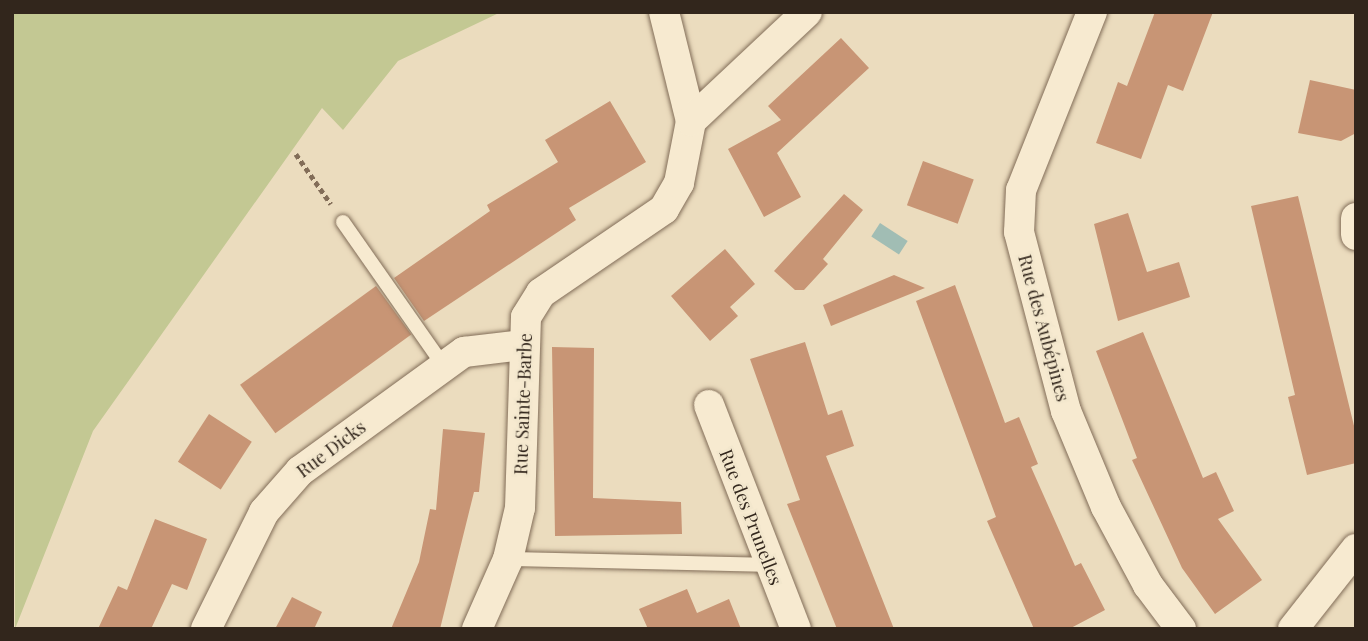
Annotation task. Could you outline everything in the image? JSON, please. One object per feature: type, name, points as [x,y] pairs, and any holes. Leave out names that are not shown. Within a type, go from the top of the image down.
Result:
[{"type":"street","name":"Rue Sainte-Barbe","points":[[477,629],[508,559],[520,508],[522,345],[526,317],[541,293],[664,209],[679,183],[691,121],[664,12]]},
{"type":"street","points":[[691,121],[807,12]]},
{"type":"street","name":"Rue des Aubépines","points":[[1092,12],[1021,190],[1019,232],[1066,411],[1106,507],[1148,585],[1181,629]]},
{"type":"street","points":[[1356,218],[1356,234]]},
{"type":"street","name":"Rue Dicks","points":[[206,629],[281,489],[444,366],[487,344],[522,345]]},
{"type":"street","name":"Rue des Prunelles","points":[[709,405],[767,565],[796,629]]},
{"type":"street","points":[[1293,629],[1356,549]]},
{"type":"lane","points":[[343,222],[444,366]]},
{"type":"lane","points":[[508,559],[767,565]]},
{"type":"path","points":[[296,154],[343,222]]},
{"type":"green space","points":[[12,12],[501,12],[398,61],[343,130],[322,108],[93,431],[15,629]]},
{"type":"water","points":[[880,223],[908,241],[899,254],[871,236]]},
{"type":"building","points":[[1155,12],[1213,12],[1183,91],[1168,85],[1141,159],[1096,143],[1118,82],[1127,86]]},
{"type":"building","points":[[841,38],[869,68],[777,153],[801,197],[764,217],[728,149],[781,120],[768,106]]},
{"type":"building","points":[[1310,80],[1356,90],[1356,133],[1341,141],[1298,133]]},
{"type":"building","points":[[610,101],[646,162],[569,208],[576,220],[424,321],[394,278],[490,211],[487,205],[558,162],[545,140]]},
{"type":"building","points":[[923,161],[974,179],[958,224],[907,205]]},
{"type":"building","points":[[844,194],[863,210],[823,259],[828,264],[804,290],[795,290],[774,271]]},
{"type":"building","points":[[1298,196],[1356,434],[1356,463],[1307,475],[1288,397],[1295,395],[1251,206]]},
{"type":"building","points":[[1128,213],[1147,272],[1179,262],[1190,297],[1118,321],[1094,224]]},
{"type":"building","points":[[725,249],[755,284],[730,307],[738,316],[710,341],[671,296]]},
{"type":"building","points":[[894,275],[925,288],[831,326],[823,305]]},
{"type":"building","points":[[955,285],[1005,423],[1019,417],[1038,464],[1031,467],[1075,566],[1081,563],[1105,610],[1069,629],[1034,629],[987,521],[996,517],[916,301]]},
{"type":"building","points":[[376,286],[411,335],[275,433],[240,385]]},
{"type":"building","points":[[1143,332],[1203,478],[1216,472],[1234,511],[1218,519],[1262,580],[1215,614],[1182,568],[1132,460],[1137,458],[1096,351]]},
{"type":"building","points":[[805,342],[828,415],[842,410],[854,446],[826,456],[894,629],[837,629],[787,504],[800,500],[750,359]]},
{"type":"building","points":[[552,347],[594,348],[593,498],[681,502],[682,534],[555,536]]},
{"type":"building","points":[[209,414],[252,442],[221,490],[178,462]]},
{"type":"building","points":[[443,429],[485,433],[479,492],[474,492],[440,629],[391,629],[419,562],[430,509],[436,510]]},
{"type":"building","points":[[155,519],[207,539],[187,590],[172,584],[151,629],[98,629],[118,586],[127,590]]},
{"type":"building","points":[[687,589],[697,613],[729,599],[741,629],[648,629],[639,609]]},
{"type":"building","points":[[292,597],[322,612],[314,629],[275,629]]}]
